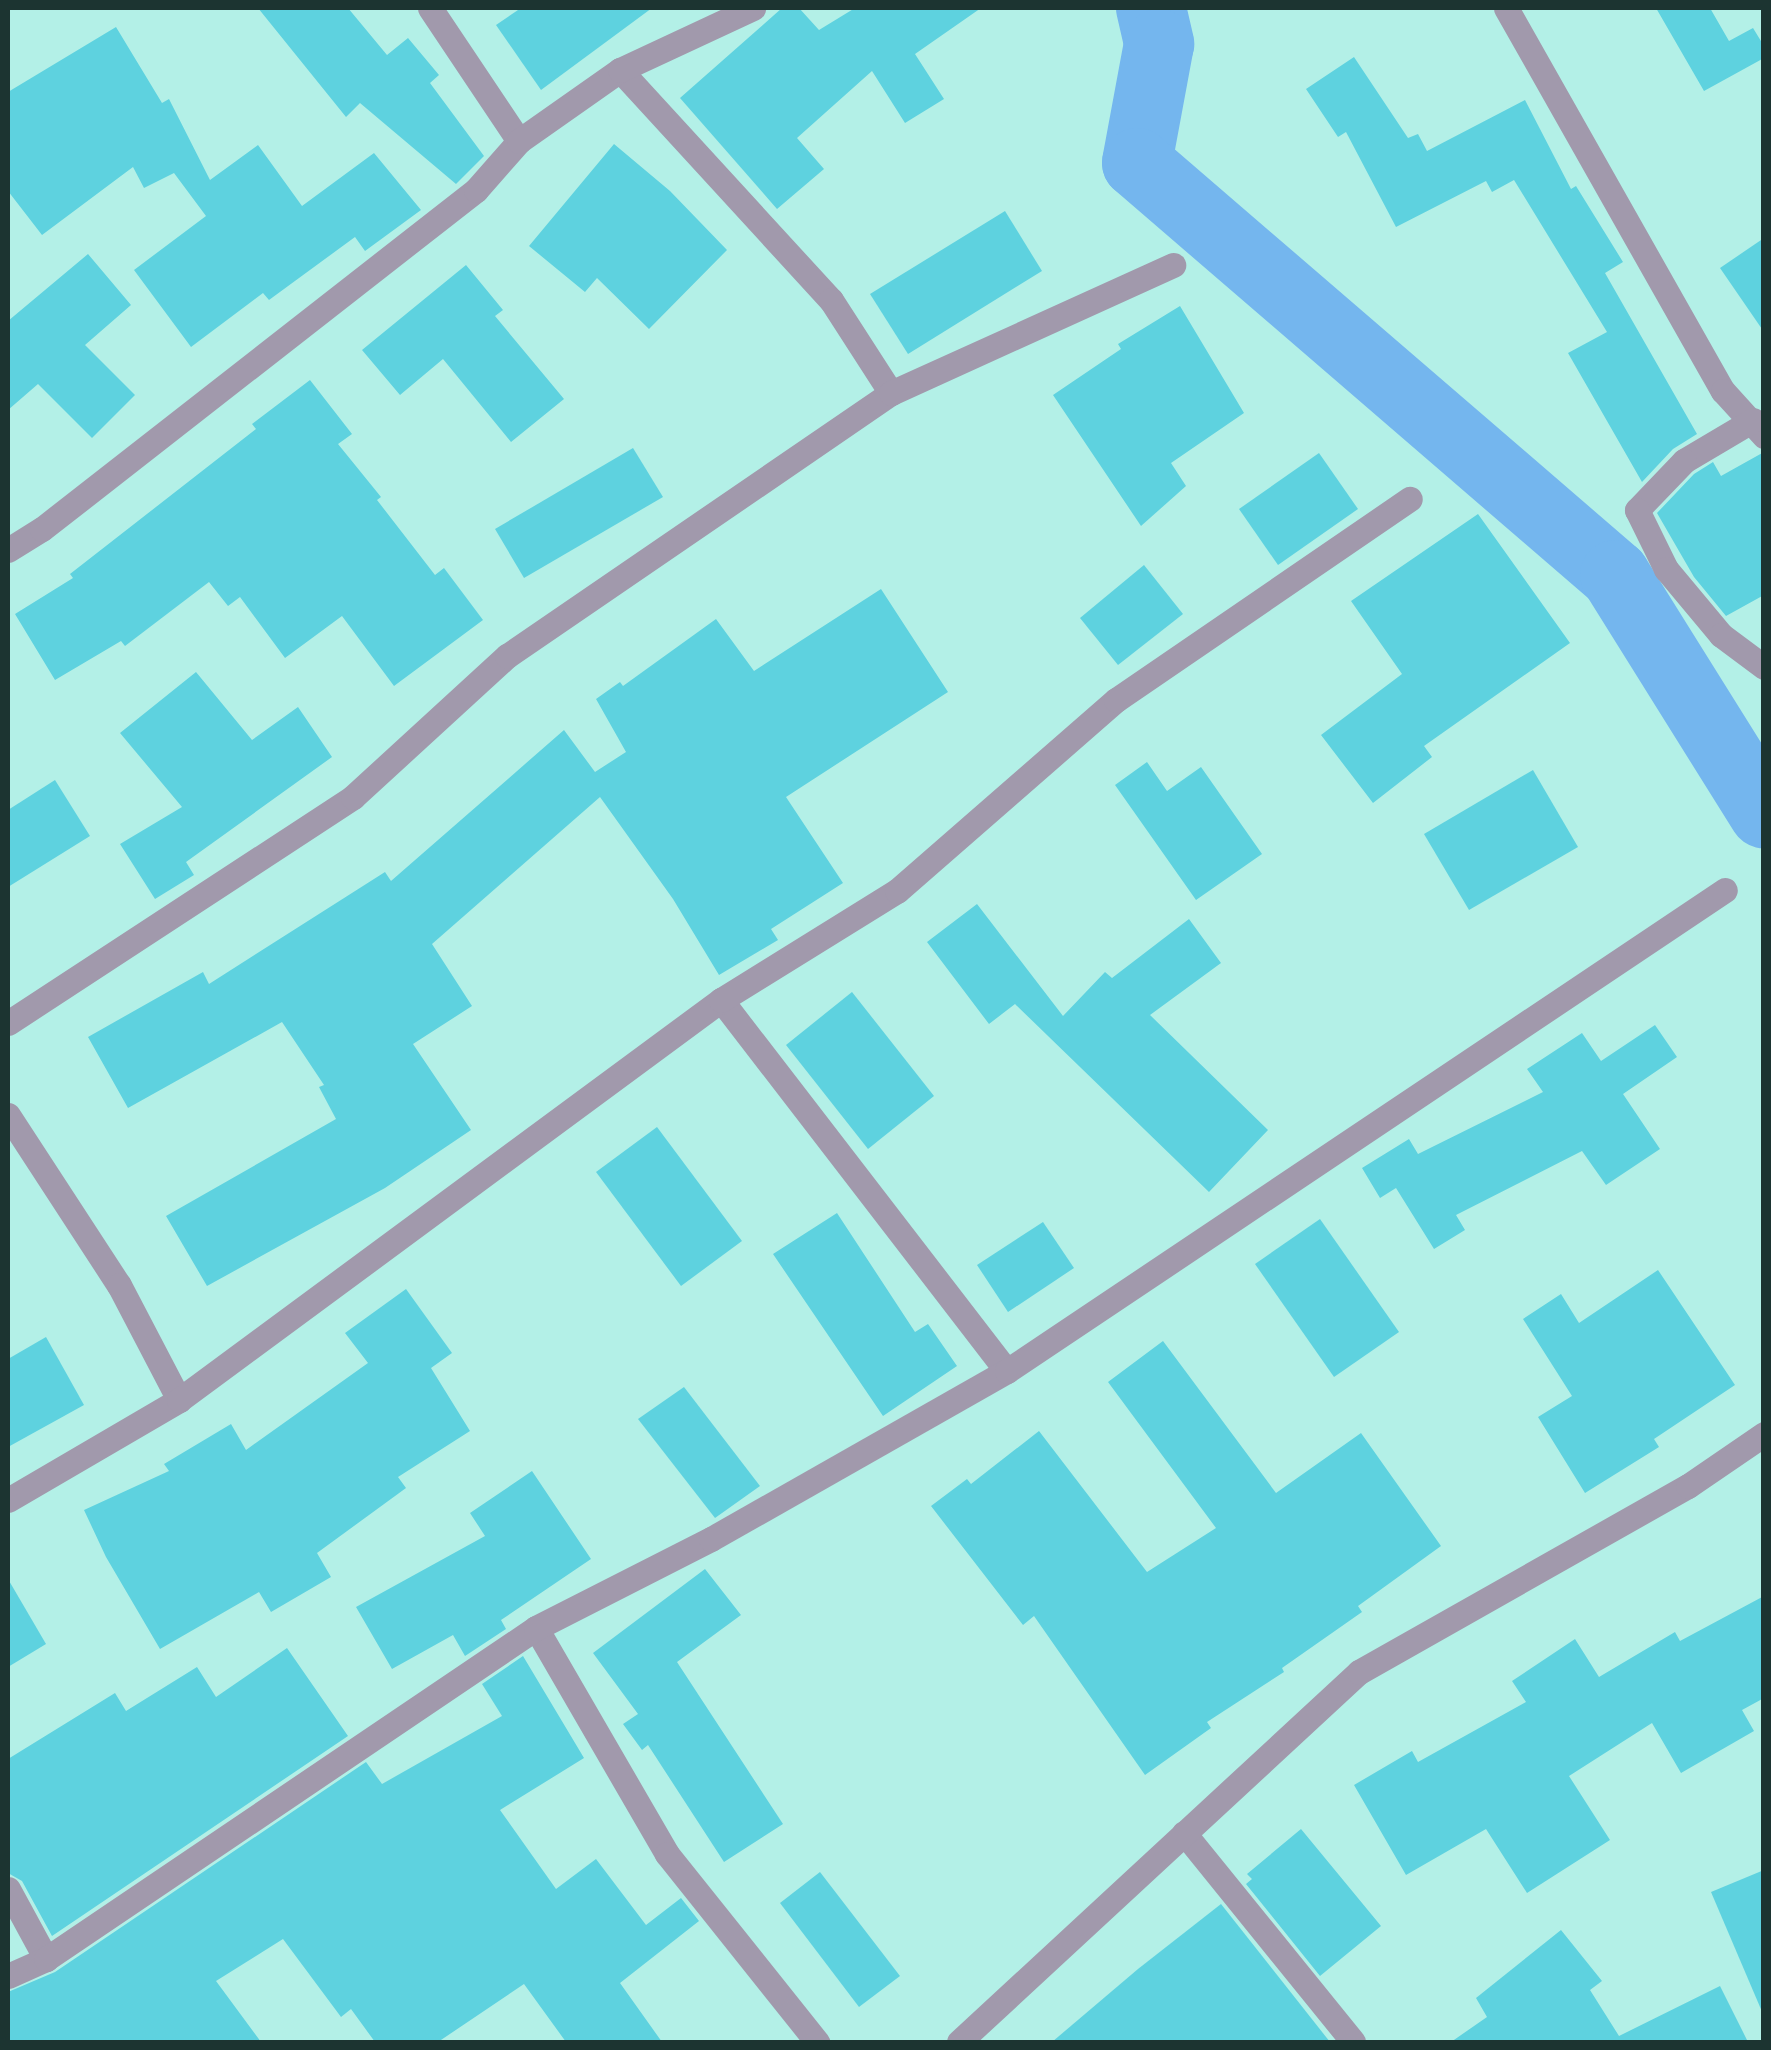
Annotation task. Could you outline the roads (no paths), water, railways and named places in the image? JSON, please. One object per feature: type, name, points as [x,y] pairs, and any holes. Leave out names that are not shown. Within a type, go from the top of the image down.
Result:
[{"type":"street","points":[[430,8],[519,141]]},
{"type":"street","points":[[8,550],[42,529],[476,190],[519,141],[620,70],[754,8]]},
{"type":"street","points":[[1506,8],[1722,391],[1758,428],[1684,461],[1637,510],[1666,570],[1721,635],[1764,667]]},
{"type":"street","points":[[620,70],[831,300],[891,393]]},
{"type":"street","points":[[8,1023],[352,797],[506,656],[891,393],[1173,264]]},
{"type":"street","points":[[8,1500],[179,1400],[721,1000],[897,891],[1116,700],[1410,499]]},
{"type":"street","points":[[8,1976],[46,1958],[536,1628],[711,1539],[1007,1370],[1725,890]]},
{"type":"street","points":[[721,1000],[1007,1370]]},
{"type":"street","points":[[8,1116],[119,1285],[179,1400]]},
{"type":"street","points":[[959,2042],[1360,1672],[1688,1486],[1764,1434]]},
{"type":"street","points":[[536,1628],[667,1854],[817,2042]]},
{"type":"street","points":[[1184,1833],[1354,2042]]},
{"type":"street","points":[[8,1889],[46,1958]]},
{"type":"waterway","points":[[1151,8],[1159,44],[1137,163],[1615,575],[1764,813]]}]
